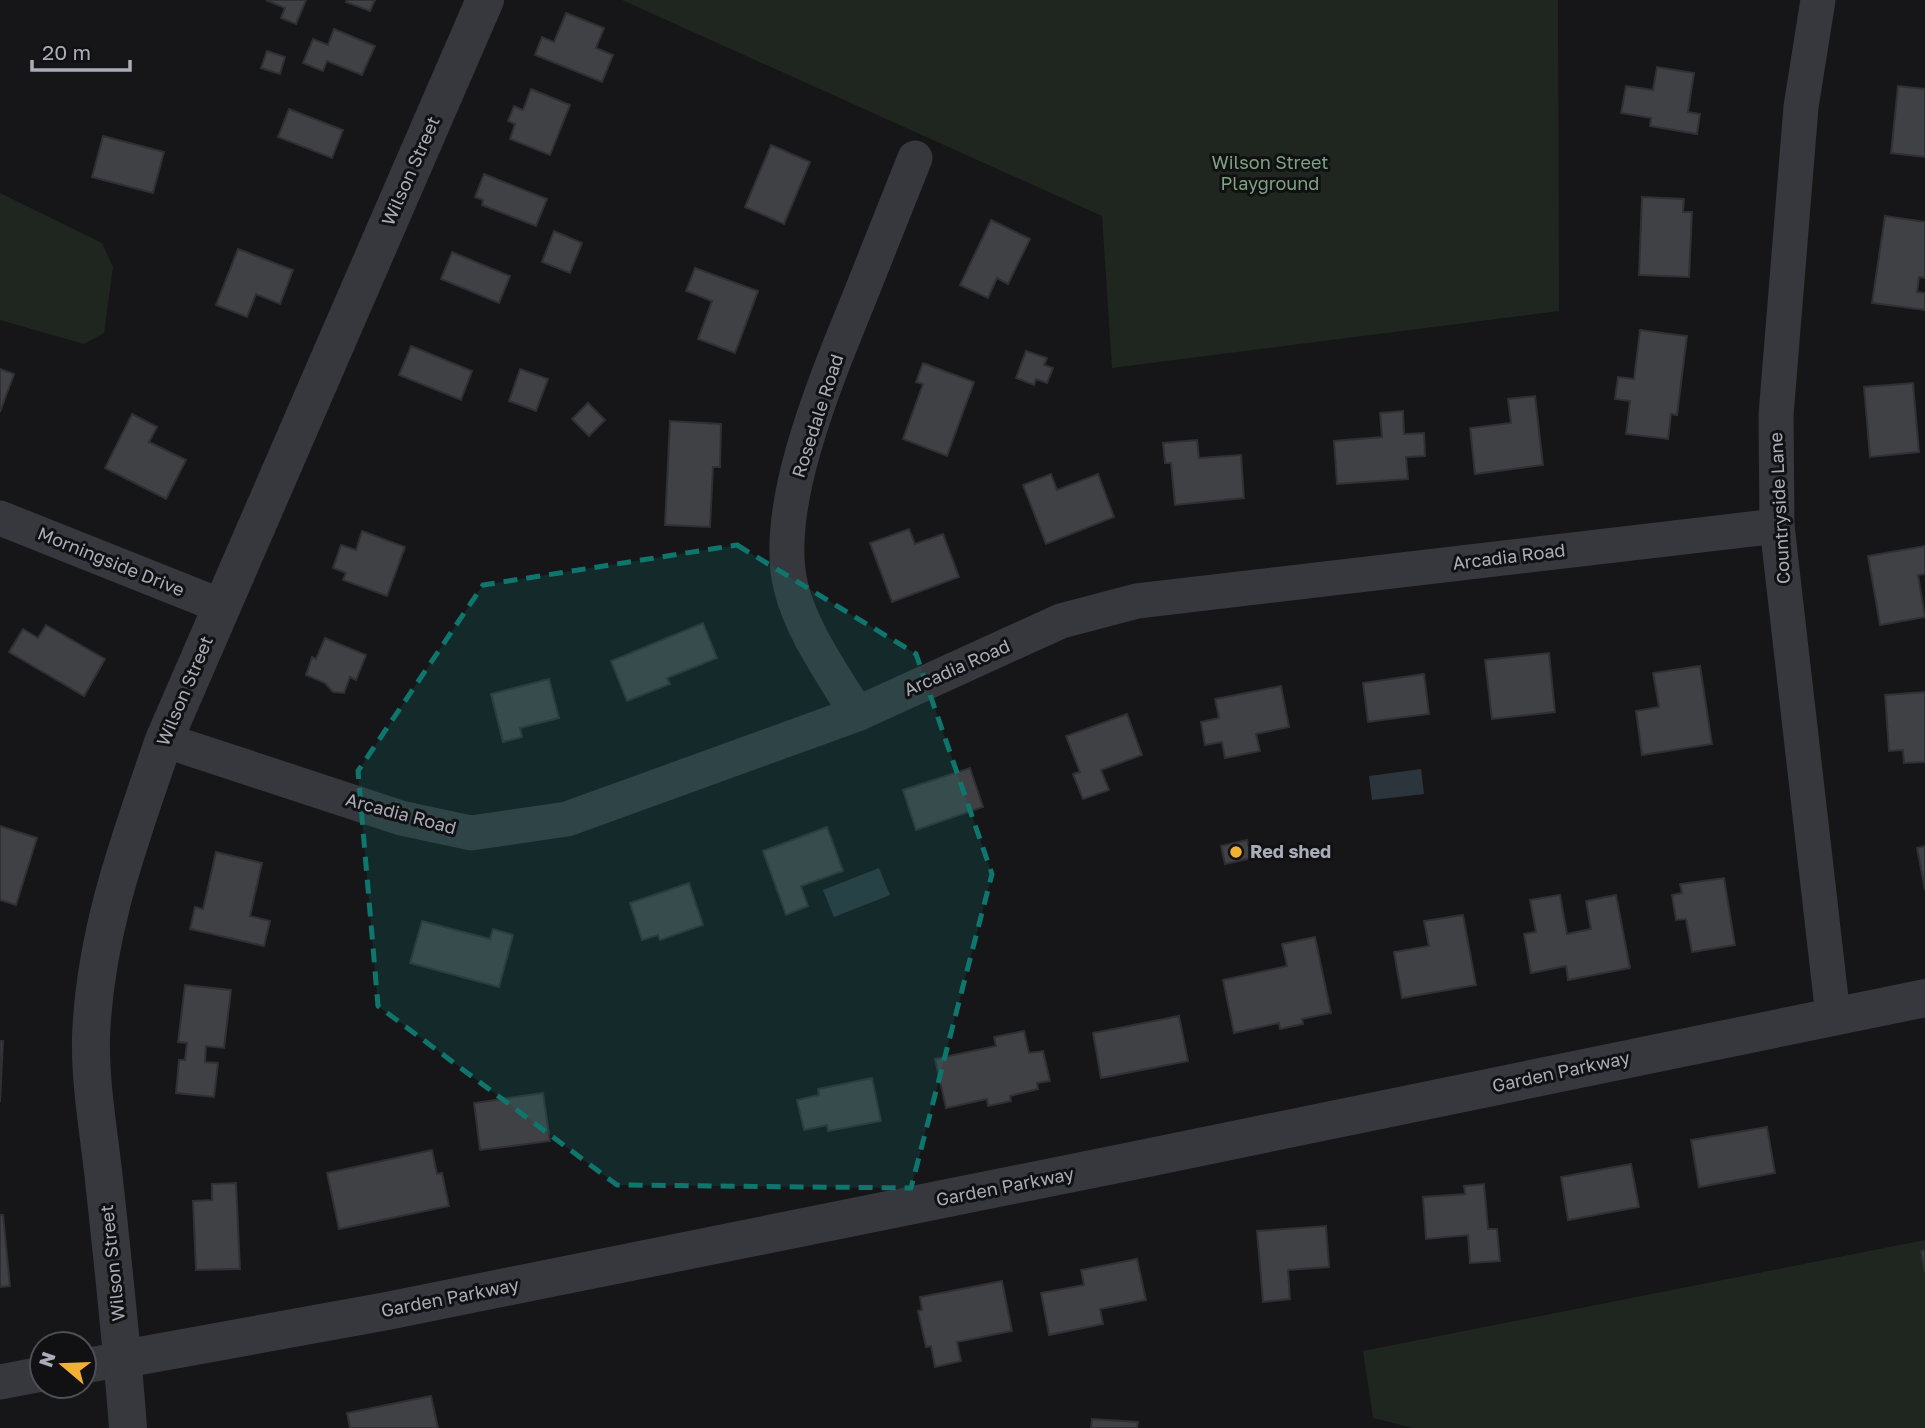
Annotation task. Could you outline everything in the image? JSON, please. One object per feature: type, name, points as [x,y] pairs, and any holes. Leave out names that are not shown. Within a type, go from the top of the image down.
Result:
[{"type":"street","name":"Wilson Street","points":[[128,1428],[91,1039],[103,933],[122,862],[164,740],[485,0]]},
{"type":"street","name":"Countryside Lane","points":[[1818,0],[1801,107],[1776,415],[1777,526],[1833,1016]]},
{"type":"street","name":"Rosedale Road","points":[[857,714],[810,633],[791,586],[786,537],[804,447],[823,389],[915,158]]},
{"type":"street","name":"Morningside Drive","points":[[0,518],[221,606]]},
{"type":"street","name":"Arcadia Road","points":[[164,740],[401,818],[471,833],[567,819],[857,714],[1061,621],[1137,601],[1777,526]]},
{"type":"street","name":"Garden Parkway","points":[[98,1363],[455,1297],[1925,998]]},
{"type":"street","points":[[0,1382],[28,1377]]},
{"type":"highlighted area","points":[[737,545],[916,654],[992,874],[911,1188],[617,1185],[378,1006],[358,771],[483,585]]},
{"type":"green space","name":"Wilson Street Playground","points":[[622,0],[1558,0],[1559,311],[1112,368],[1102,216]]},
{"type":"green space","points":[[0,193],[102,243],[113,267],[104,333],[84,344],[0,320]]},
{"type":"green space","points":[[1925,1240],[1925,1428],[1413,1428],[1373,1418],[1363,1351]]},
{"type":"shaded area","points":[[1421,769],[1424,794],[1372,800],[1369,776]]},
{"type":"shaded area","points":[[879,868],[890,895],[834,917],[823,890]]},
{"type":"building","points":[[266,0],[306,0],[296,24],[281,18],[285,8]]},
{"type":"building","points":[[375,0],[370,11],[346,2]]},
{"type":"building","points":[[566,13],[604,28],[596,48],[613,55],[602,82],[535,55],[542,37],[554,42]]},
{"type":"building","points":[[334,29],[375,46],[362,75],[327,61],[323,71],[303,63],[313,39],[328,45]]},
{"type":"building","points":[[267,51],[285,57],[280,74],[261,68]]},
{"type":"building","points":[[1657,67],[1694,73],[1688,112],[1700,114],[1697,134],[1650,126],[1651,118],[1621,113],[1626,86],[1653,90]]},
{"type":"building","points":[[1898,86],[1925,89],[1925,157],[1891,153]]},
{"type":"building","points":[[531,89],[570,105],[550,155],[510,139],[515,124],[508,121],[514,106],[523,110]]},
{"type":"building","points":[[289,109],[343,130],[332,158],[278,137]]},
{"type":"building","points":[[103,136],[164,152],[153,193],[92,177]]},
{"type":"building","points":[[771,145],[810,162],[784,224],[745,207]]},
{"type":"building","points":[[484,174],[547,199],[536,226],[482,205],[483,200],[475,197]]},
{"type":"building","points":[[1642,197],[1684,199],[1683,212],[1692,212],[1689,277],[1639,275]]},
{"type":"building","points":[[1885,216],[1925,222],[1925,278],[1919,277],[1917,292],[1925,293],[1925,310],[1872,303]]},
{"type":"building","points":[[991,220],[1030,239],[1008,284],[997,278],[988,298],[960,285]]},
{"type":"building","points":[[554,231],[582,243],[570,273],[542,262]]},
{"type":"building","points":[[238,249],[293,270],[280,304],[256,294],[247,317],[216,305]]},
{"type":"building","points":[[452,252],[510,276],[499,303],[441,279]]},
{"type":"building","points":[[695,268],[758,291],[735,353],[698,339],[712,301],[686,291]]},
{"type":"building","points":[[1640,330],[1687,336],[1677,415],[1671,414],[1668,439],[1626,434],[1630,401],[1615,399],[1618,377],[1634,379]]},
{"type":"building","points":[[411,346],[472,371],[461,400],[399,375]]},
{"type":"building","points":[[1026,351],[1047,358],[1044,365],[1053,368],[1047,383],[1036,379],[1034,385],[1016,378]]},
{"type":"building","points":[[923,363],[974,382],[947,456],[903,439],[923,384],[916,382]]},
{"type":"building","points":[[0,369],[14,374],[0,412]]},
{"type":"building","points":[[520,369],[548,379],[536,411],[509,401]]},
{"type":"building","points":[[1913,383],[1919,452],[1870,457],[1864,387]]},
{"type":"building","points":[[1535,396],[1543,465],[1475,474],[1470,428],[1511,423],[1508,399]]},
{"type":"building","points":[[588,403],[605,420],[589,436],[572,419]]},
{"type":"building","points":[[1403,411],[1404,434],[1424,433],[1425,456],[1406,457],[1408,479],[1337,484],[1334,441],[1382,437],[1380,413]]},
{"type":"building","points":[[132,414],[157,427],[149,442],[186,460],[166,499],[105,468]]},
{"type":"building","points":[[670,421],[721,424],[720,467],[713,467],[710,527],[665,525]]},
{"type":"building","points":[[1197,440],[1199,458],[1241,455],[1244,498],[1175,505],[1171,463],[1165,463],[1163,443]]},
{"type":"building","points":[[1051,474],[1057,490],[1098,474],[1114,517],[1046,544],[1023,485]]},
{"type":"building","points":[[909,529],[915,544],[943,534],[959,577],[892,602],[870,543]]},
{"type":"building","points":[[362,531],[405,547],[387,596],[343,580],[346,573],[333,568],[341,545],[356,550]]},
{"type":"building","points":[[1925,546],[1925,574],[1918,575],[1925,617],[1880,625],[1868,556]]},
{"type":"building","points":[[703,623],[717,658],[667,678],[670,684],[627,701],[611,661]]},
{"type":"building","points":[[46,625],[105,659],[84,696],[9,652],[23,629],[38,638]]},
{"type":"building","points":[[325,638],[366,655],[356,680],[350,677],[344,693],[333,692],[325,683],[306,675],[312,657],[316,659]]},
{"type":"building","points":[[1549,653],[1555,712],[1492,719],[1485,660]]},
{"type":"building","points":[[1700,666],[1712,744],[1642,755],[1636,711],[1659,707],[1653,673]]},
{"type":"building","points":[[1424,674],[1429,714],[1368,722],[1363,683]]},
{"type":"building","points":[[549,679],[559,718],[520,728],[522,737],[503,742],[491,694]]},
{"type":"building","points":[[1281,686],[1289,727],[1256,734],[1260,751],[1225,758],[1222,742],[1205,745],[1201,722],[1219,718],[1215,699]]},
{"type":"building","points":[[1925,692],[1925,762],[1904,763],[1903,750],[1889,751],[1885,695]]},
{"type":"building","points":[[1127,714],[1142,755],[1101,770],[1109,790],[1083,799],[1073,774],[1080,772],[1066,736]]},
{"type":"building","points":[[970,768],[983,807],[916,830],[903,790]]},
{"type":"building","points":[[0,826],[37,838],[16,905],[0,900]]},
{"type":"building","points":[[827,827],[843,871],[801,886],[808,906],[786,915],[763,851]]},
{"type":"building","name":"Red shed","points":[[1247,840],[1252,858],[1225,864],[1221,846]]},
{"type":"building","points":[[1925,846],[1925,890],[1917,848]]},
{"type":"building","points":[[216,852],[262,863],[250,916],[270,921],[264,946],[190,929],[195,907],[203,909]]},
{"type":"building","points":[[1724,878],[1735,945],[1692,952],[1686,919],[1676,920],[1672,895],[1682,893],[1680,884]]},
{"type":"building","points":[[689,883],[703,925],[660,940],[658,935],[642,940],[630,903]]},
{"type":"building","points":[[1560,895],[1567,934],[1591,929],[1586,901],[1616,895],[1630,968],[1568,980],[1566,966],[1531,973],[1524,934],[1536,932],[1530,900]]},
{"type":"building","points":[[1463,915],[1476,985],[1402,998],[1394,952],[1429,946],[1424,921]]},
{"type":"building","points":[[422,921],[490,939],[493,929],[513,935],[499,987],[410,963]]},
{"type":"building","points":[[1315,937],[1331,1013],[1302,1019],[1303,1024],[1280,1029],[1279,1023],[1234,1033],[1223,980],[1287,966],[1282,944]]},
{"type":"building","points":[[185,985],[231,990],[224,1048],[206,1046],[205,1062],[218,1063],[214,1097],[176,1093],[179,1060],[185,1060],[187,1043],[178,1042]]},
{"type":"building","points":[[1179,1016],[1188,1061],[1101,1078],[1093,1033]]},
{"type":"building","points":[[1024,1031],[1029,1053],[1043,1051],[1050,1081],[1037,1083],[1038,1089],[1010,1096],[1011,1101],[988,1106],[987,1099],[946,1108],[935,1059],[996,1046],[994,1037]]},
{"type":"building","points":[[0,1041],[3,1041],[0,1102]]},
{"type":"building","points":[[872,1078],[881,1121],[828,1131],[827,1125],[804,1130],[797,1100],[819,1095],[818,1089]]},
{"type":"building","points":[[543,1093],[550,1141],[480,1150],[474,1103]]},
{"type":"building","points":[[1767,1127],[1775,1173],[1699,1187],[1691,1140]]},
{"type":"building","points":[[432,1150],[437,1174],[442,1173],[449,1206],[339,1229],[327,1173]]},
{"type":"building","points":[[1631,1164],[1639,1207],[1568,1220],[1561,1177]]},
{"type":"building","points":[[236,1183],[240,1269],[196,1270],[193,1201],[212,1200],[212,1184]]},
{"type":"building","points":[[1484,1184],[1488,1229],[1497,1229],[1500,1261],[1470,1263],[1468,1235],[1426,1239],[1423,1197],[1465,1194],[1464,1186]]},
{"type":"building","points":[[0,1215],[3,1215],[10,1286],[0,1287]]},
{"type":"building","points":[[1326,1226],[1329,1267],[1288,1270],[1290,1299],[1263,1302],[1257,1231]]},
{"type":"building","points":[[1925,1250],[1925,1272],[1921,1251]]},
{"type":"building","points":[[1137,1259],[1146,1300],[1100,1309],[1103,1324],[1049,1335],[1041,1293],[1084,1285],[1081,1270]]},
{"type":"building","points":[[1002,1281],[1012,1331],[957,1342],[961,1361],[935,1367],[931,1346],[926,1347],[918,1311],[922,1310],[920,1297]]},
{"type":"building","points":[[431,1396],[438,1428],[350,1428],[347,1413]]},
{"type":"building","points":[[1092,1419],[1138,1422],[1137,1428],[1091,1428]]},
{"type":"place","name":"Red shed","points":[[1236,852]]}]
